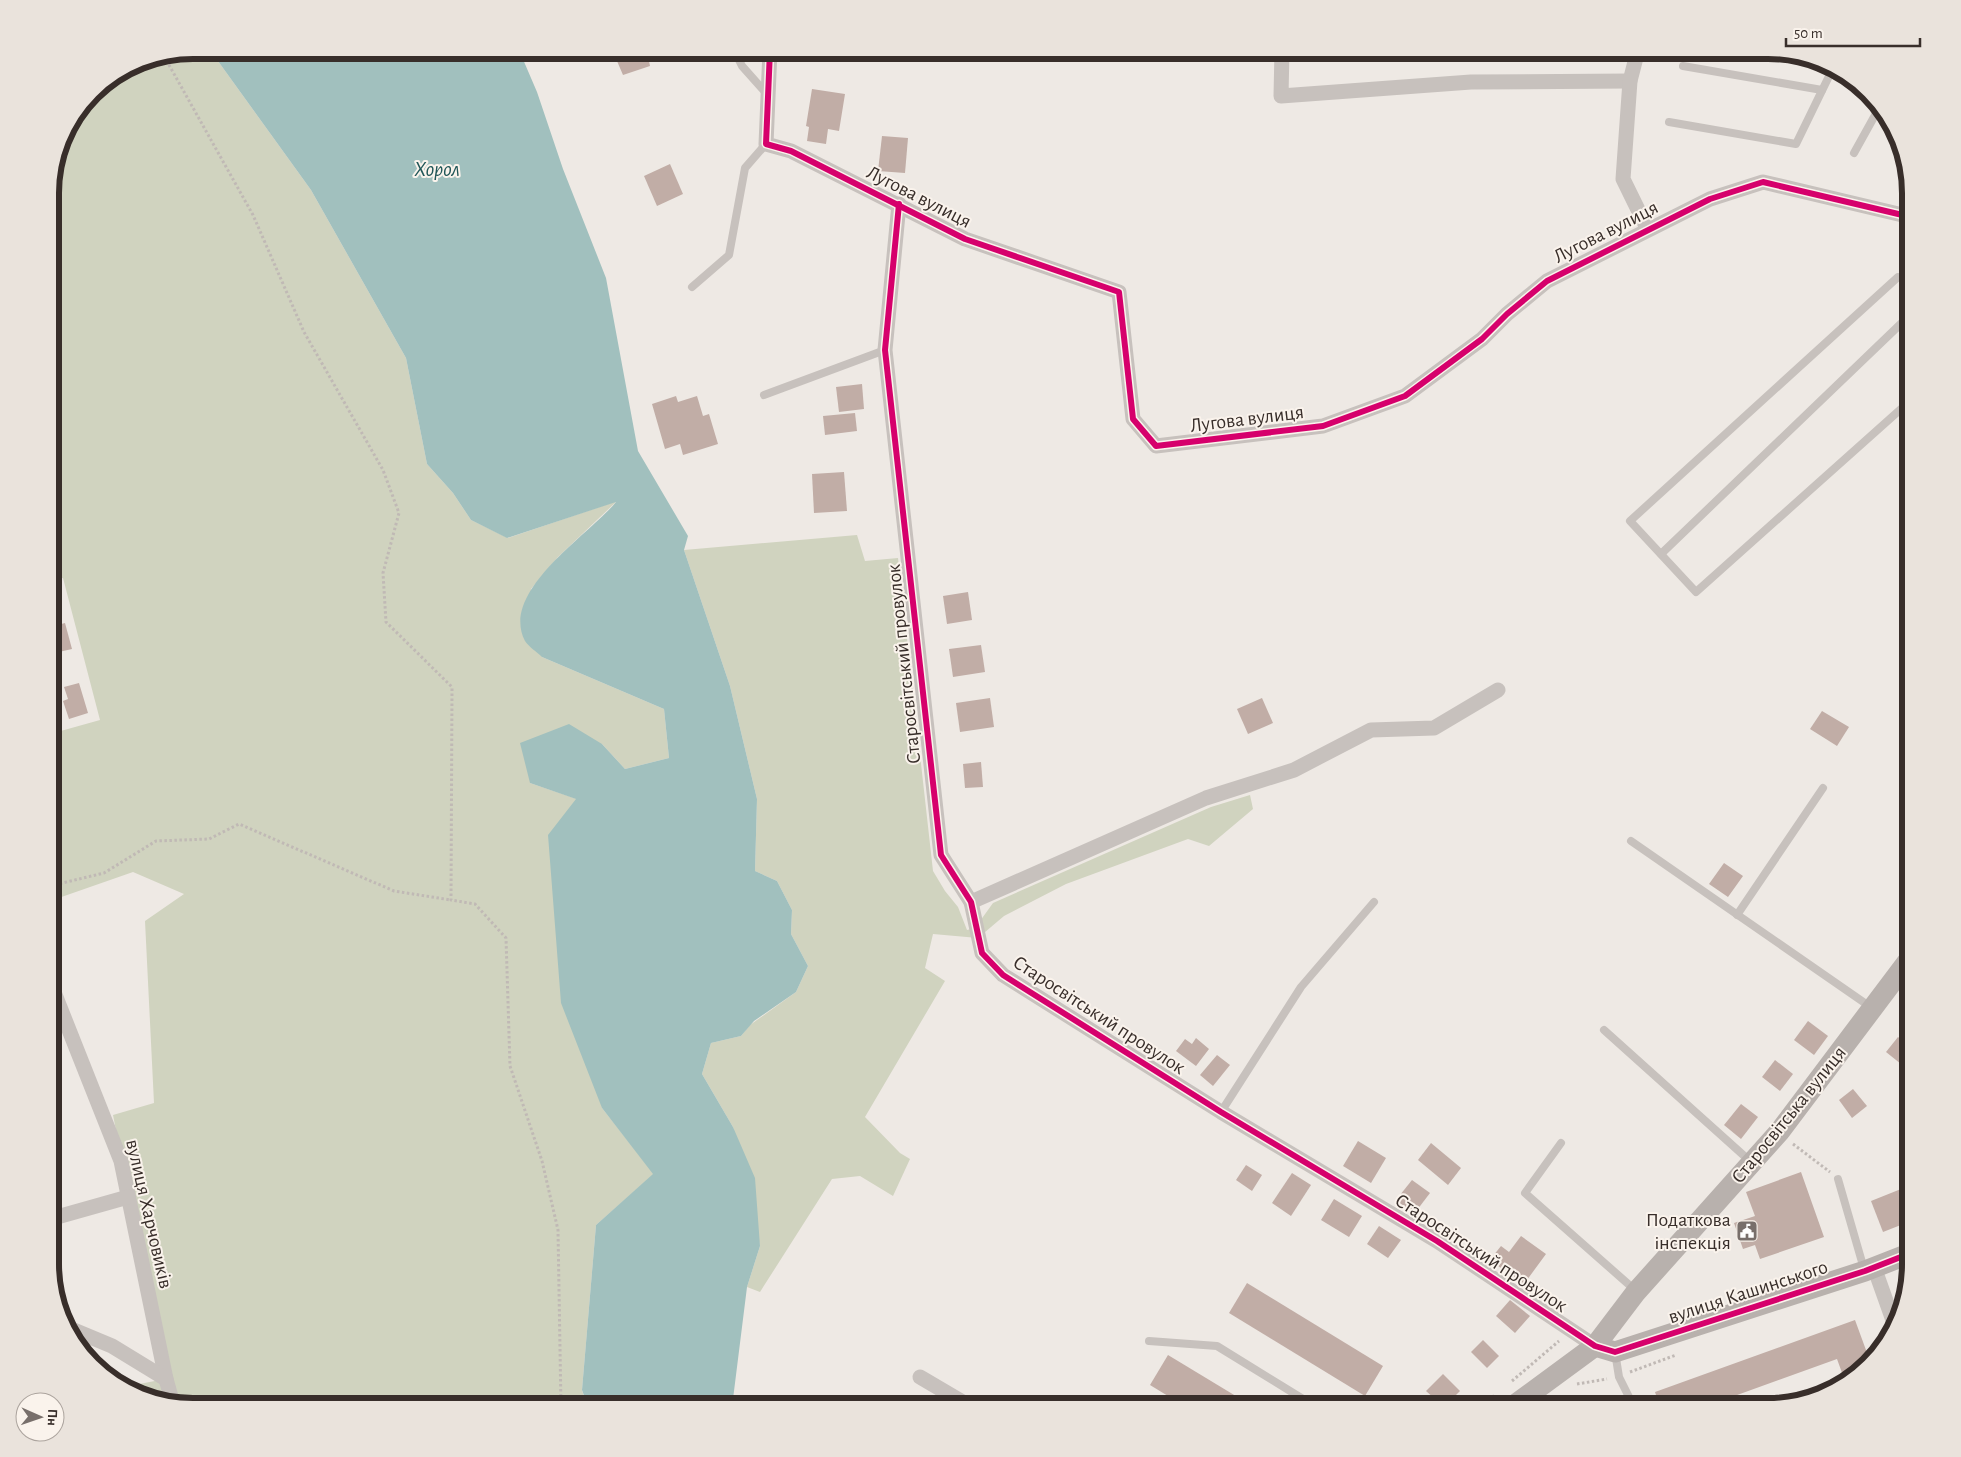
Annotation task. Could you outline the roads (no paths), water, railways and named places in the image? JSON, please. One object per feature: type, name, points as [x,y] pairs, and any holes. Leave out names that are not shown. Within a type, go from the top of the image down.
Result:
[{"type":"street","points":[[766,144],[770,59]]},
{"type":"street","points":[[1282,59],[1281,96],[1471,82],[1630,81]]},
{"type":"street","points":[[1636,59],[1630,81],[1623,180],[1647,228]]},
{"type":"street","name":"Лугова вулиця","points":[[766,144],[792,151],[965,239],[1119,292],[1133,419],[1156,446],[1323,426],[1405,396],[1482,339],[1507,314],[1547,281],[1647,228],[1710,199],[1763,182],[1902,215]]},
{"type":"street","name":"Старосвітський провулок","points":[[899,204],[885,350],[941,855],[970,902],[982,953],[1003,975],[1220,1112],[1437,1242],[1595,1346]]},
{"type":"street","points":[[970,902],[1206,798],[1294,770],[1371,730],[1434,728],[1498,690]]},
{"type":"street","name":"Старосвітська вулиця","points":[[1508,1397],[1595,1346],[1636,1292],[1753,1164],[1780,1131],[1902,970]]},
{"type":"street","name":"вулиця Харчовиків","points":[[59,1005],[120,1161],[171,1396]]},
{"type":"street","points":[[59,1216],[128,1197]]},
{"type":"street","name":"вулиця Кашинського","points":[[1615,1352],[1869,1269],[1902,1256]]},
{"type":"street","points":[[1869,1269],[1891,1318]]},
{"type":"street","points":[[77,1332],[112,1346],[166,1379]]},
{"type":"street","points":[[1595,1346],[1615,1352]]},
{"type":"street","points":[[920,1377],[956,1398]]},
{"type":"lane","points":[[738,59],[742,66],[769,97]]},
{"type":"lane","points":[[1683,66],[1822,90]]},
{"type":"lane","points":[[1669,122],[1796,144],[1830,74]]},
{"type":"lane","points":[[1854,153],[1876,112]]},
{"type":"lane","points":[[692,287],[729,255],[744,168],[766,144]]},
{"type":"lane","points":[[1902,278],[1898,277],[1630,520],[1696,592],[1902,408]]},
{"type":"lane","points":[[1660,554],[1902,323]]},
{"type":"lane","points":[[764,395],[885,350]]},
{"type":"lane","points":[[1737,914],[1823,788]]},
{"type":"lane","points":[[1631,841],[1874,1009]]},
{"type":"lane","points":[[1220,1112],[1301,987],[1374,902]]},
{"type":"lane","points":[[1604,1030],[1753,1164]]},
{"type":"lane","points":[[1561,1143],[1525,1193],[1636,1292]]},
{"type":"lane","points":[[1838,1179],[1869,1269]]},
{"type":"lane","points":[[1150,1341],[1217,1346],[1301,1398]]},
{"type":"lane","points":[[1615,1352],[1619,1377],[1630,1398]]},
{"type":"water","name":"Хорол","points":[[216,59],[523,59],[537,92],[563,169],[606,278],[638,451],[688,536],[684,550],[730,686],[757,799],[755,871],[777,881],[792,910],[791,934],[808,966],[796,992],[754,1021],[741,1036],[711,1043],[702,1074],[733,1127],[755,1178],[760,1246],[747,1287],[733,1398],[585,1398],[582,1390],[596,1225],[653,1174],[602,1108],[561,1003],[548,835],[576,799],[530,783],[520,743],[569,724],[602,744],[625,769],[669,758],[664,709],[542,657],[525,641],[520,622],[524,603],[535,584],[568,547],[616,502],[507,538],[471,520],[453,493],[427,464],[406,358],[311,190]]},
{"type":"place","name":"Податкова інспекція","points":[[1747,1231]]}]
